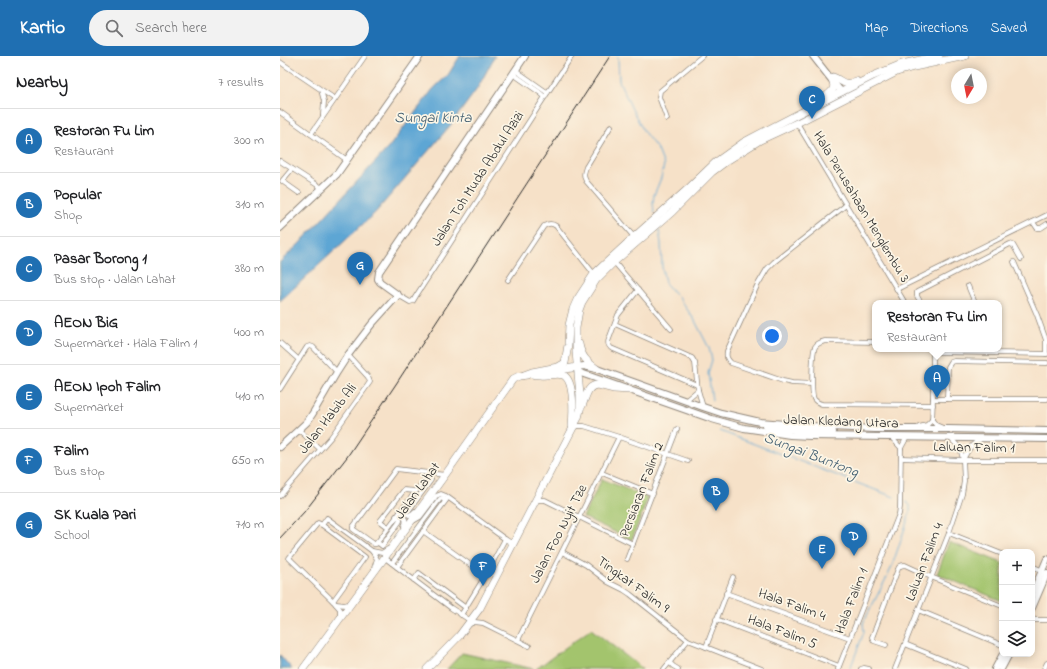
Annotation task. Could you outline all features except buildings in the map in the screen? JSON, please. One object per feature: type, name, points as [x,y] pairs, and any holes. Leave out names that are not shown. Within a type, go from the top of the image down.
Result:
[{"type":"main road","points":[[280,228],[337,174],[419,56]]},
{"type":"main road","points":[[280,447],[307,422],[348,355],[371,325],[398,295],[380,282],[378,279],[379,272],[525,56]]},
{"type":"main road","points":[[813,56],[833,79],[848,84],[873,74],[965,56]]},
{"type":"main road","points":[[817,56],[842,92]]},
{"type":"main road","points":[[527,375],[532,372],[563,365],[566,360],[569,325],[573,309],[577,300],[594,274],[716,162],[744,142],[842,92],[850,92],[912,62],[939,56]]},
{"type":"main road","points":[[580,412],[580,395],[576,369],[576,328],[582,302],[596,280],[614,262],[672,212],[712,172],[728,160],[760,140],[797,123],[892,71]]},
{"type":"main road","points":[[818,104],[833,90],[833,79]]},
{"type":"main road","points":[[797,123],[803,117],[838,98],[842,92]]},
{"type":"main road","points":[[576,328],[581,354],[597,369],[593,371],[593,374],[615,386]]},
{"type":"main road","points":[[568,345],[576,369]]},
{"type":"main road","name":"Jalan Kledang Utara","points":[[576,369],[584,366],[597,369],[703,408],[760,422],[875,429],[1047,431]]},
{"type":"main road","name":"Jalan Kledang Utara","points":[[576,369],[615,386],[712,420],[744,428],[790,435],[1047,439]]},
{"type":"main road","name":"Jalan Lahat","points":[[303,669],[320,648],[513,379],[517,376],[576,369]]},
{"type":"main road","points":[[527,375],[558,374],[566,378],[570,388],[573,404],[572,430]]},
{"type":"main road","points":[[427,669],[459,636],[480,608],[572,430],[587,392],[591,387],[598,385],[614,389],[629,390]]},
{"type":"main road","points":[[742,418],[751,422],[781,429],[810,432],[907,432],[932,429]]},
{"type":"main road","points":[[1035,600],[1045,572],[1047,559]]},
{"type":"main road","points":[[1035,589],[1045,572]]},
{"type":"main road","points":[[995,669],[1001,657]]},
{"type":"main road","points":[[1001,669],[1007,657]]},
{"type":"street","points":[[311,134],[365,56]]},
{"type":"street","name":"Jalan Toh Muda Abdul Azizi","points":[[398,295],[410,302],[413,301],[572,56]]},
{"type":"street","points":[[667,119],[659,97],[660,91],[702,56]]},
{"type":"street","points":[[280,62],[335,99]]},
{"type":"street","points":[[517,69],[518,72],[540,90],[544,97]]},
{"type":"street","points":[[512,75],[540,90],[548,92]]},
{"type":"street","points":[[321,90],[324,101],[322,118]]},
{"type":"street","points":[[280,112],[347,160]]},
{"type":"street","name":"Hala Perusahaan Menglembu 3","points":[[797,123],[903,300]]},
{"type":"street","points":[[612,126],[586,167],[584,177],[634,237]]},
{"type":"street","points":[[280,161],[322,188]]},
{"type":"street","points":[[292,169],[281,180],[299,193]]},
{"type":"street","points":[[812,384],[796,384],[783,381],[731,363],[726,356],[757,286],[767,269],[846,205]]},
{"type":"street","points":[[897,289],[1047,215]]},
{"type":"street","points":[[1033,222],[1037,228],[1041,228],[1047,224]]},
{"type":"street","points":[[508,280],[544,226],[550,223],[556,226],[594,274]]},
{"type":"street","points":[[919,300],[916,296],[917,292],[1010,244],[1013,245],[1021,259]]},
{"type":"street","points":[[969,254],[973,263]]},
{"type":"street","points":[[614,262],[671,329]]},
{"type":"street","points":[[1002,352],[1047,354],[1046,340],[1014,262]]},
{"type":"street","points":[[968,286],[974,300]]},
{"type":"street","points":[[638,290],[618,315],[608,345],[611,348],[698,388]]},
{"type":"street","points":[[615,324],[692,358],[695,364],[698,388],[703,408]]},
{"type":"street","points":[[872,342],[826,341],[819,343],[815,347],[812,384],[814,400],[817,403],[822,404],[933,405]]},
{"type":"street","points":[[280,343],[299,360]]},
{"type":"street","points":[[280,390],[307,347],[310,346],[337,372]]},
{"type":"street","points":[[909,429],[927,425],[932,420],[932,352]]},
{"type":"street","name":"Jalan Habib Ali","points":[[280,496],[331,437],[370,382],[368,377],[348,355]]},
{"type":"street","points":[[946,399],[948,367],[951,362],[1047,362]]},
{"type":"street","points":[[685,401],[698,388]]},
{"type":"street","points":[[933,399],[1047,399]]},
{"type":"street","points":[[580,412],[584,426]]},
{"type":"street","points":[[932,420],[936,425],[948,429]]},
{"type":"street","points":[[572,430],[578,426],[584,426],[688,461]]},
{"type":"street","points":[[299,430],[320,449]]},
{"type":"street","name":"Persiaran Falim 2","points":[[627,559],[677,430]]},
{"type":"street","name":"Jalan Foo Nyit Tze","points":[[518,640],[619,437]]},
{"type":"street","points":[[891,437],[901,448]]},
{"type":"street","name":"Hala Falim 1","points":[[838,668],[898,514],[900,507],[901,448],[907,437]]},
{"type":"street","name":"Laluan Falim 4","points":[[896,669],[949,533],[962,494],[964,481],[963,460],[961,451],[957,444],[950,438]]},
{"type":"street","points":[[963,460],[967,450],[981,439]]},
{"type":"street","name":"Laluan Falim 1","points":[[901,458],[1047,460]]},
{"type":"street","points":[[427,475],[376,544],[353,529],[352,527],[396,470],[398,469],[427,475],[445,475]]},
{"type":"street","points":[[602,473],[653,494]]},
{"type":"street","points":[[403,507],[409,510],[431,480],[427,475]]},
{"type":"street","points":[[388,527],[380,521],[404,490],[415,491]]},
{"type":"street","points":[[540,492],[545,500]]},
{"type":"street","points":[[411,522],[420,517],[436,496],[441,494],[513,544]]},
{"type":"street","points":[[392,563],[440,499],[447,499]]},
{"type":"street","points":[[397,567],[447,499]]},
{"type":"street","points":[[536,500],[545,500],[633,544]]},
{"type":"street","points":[[400,512],[409,515],[413,514],[417,508],[422,507]]},
{"type":"street","points":[[400,512],[406,520],[406,523],[402,529],[402,534]]},
{"type":"street","points":[[377,542],[382,546],[400,521],[400,519],[396,516]]},
{"type":"street","points":[[322,525],[327,518],[372,551],[378,553],[385,552],[395,544]]},
{"type":"street","points":[[334,603],[365,557],[319,523],[289,558],[340,610],[339,620]]},
{"type":"street","points":[[423,531],[486,576]]},
{"type":"street","points":[[949,533],[999,553]]},
{"type":"street","points":[[461,615],[486,576],[504,539]]},
{"type":"street","points":[[372,551],[377,559],[372,576]]},
{"type":"street","name":"Tingkat Falim 9","points":[[562,552],[586,565],[608,582],[630,594],[688,640],[762,669]]},
{"type":"street","points":[[385,558],[461,615],[469,623],[479,622],[486,624],[529,646]]},
{"type":"street","points":[[886,645],[874,641],[872,637],[899,567],[902,565],[999,605]]},
{"type":"street","points":[[1035,567],[1045,572]]},
{"type":"street","points":[[414,580],[419,573],[466,608]]},
{"type":"street","points":[[706,647],[733,577]]},
{"type":"street","name":"Hala Falim 4","points":[[726,593],[850,638]]},
{"type":"street","points":[[334,603],[345,605],[352,602]]},
{"type":"street","points":[[480,608],[480,617],[486,624]]},
{"type":"street","points":[[918,610],[999,644]]},
{"type":"street","name":"Hala Falim 5","points":[[716,619],[838,668]]},
{"type":"street","points":[[1035,620],[1047,620]]},
{"type":"street","points":[[664,669],[688,640]]},
{"type":"street","points":[[905,644],[966,669]]},
{"type":"street","points":[[670,663],[678,669]]},
{"type":"street","points":[[1044,669],[1047,664]]},
{"type":"street","points":[[862,668],[869,669]]},
{"type":"green space","points":[[602,479],[648,498],[632,540],[583,517]]},
{"type":"green space","points":[[949,542],[999,562],[999,600],[937,574]]},
{"type":"green space","points":[[591,629],[643,669],[536,669]]},
{"type":"green space","points":[[462,653],[534,669],[447,669]]},
{"type":"water","name":"Sungai Kinta","points":[[460,56],[495,56],[477,89],[449,127],[375,213],[280,301],[280,262],[299,244],[389,147],[433,89],[448,75]]},
{"type":"water","points":[[280,655],[292,669],[280,669]]},
{"type":"waterway","name":"Sungai Buntong","points":[[618,57],[619,81],[644,132],[658,150],[664,165],[661,178],[654,195],[654,212]]},
{"type":"waterway","name":"Sungai Buntong","points":[[659,230],[665,283],[679,298],[694,319],[709,348],[712,360],[708,373],[712,400]]},
{"type":"waterway","name":"Sungai Buntong","points":[[720,431],[894,497]]},
{"type":"waterway","name":"Sungai Buntong","points":[[850,669],[864,632],[863,623],[891,569],[910,513],[910,505],[906,502]]},
{"type":"railway","points":[[280,538],[305,511],[347,457],[610,56]]},
{"type":"place","name":"Pasar Borong 1","points":[[812,119]]},
{"type":"place","name":"SK Kuala Pari","points":[[360,285]]},
{"type":"place","name":"Restoran Fu Lim","points":[[937,398]]},
{"type":"place","name":"Popular","points":[[716,511]]},
{"type":"place","name":"AEON BiG","points":[[854,556]]},
{"type":"place","name":"AEON Ipoh Falim","points":[[822,569]]},
{"type":"place","name":"Falim","points":[[483,586]]}]
